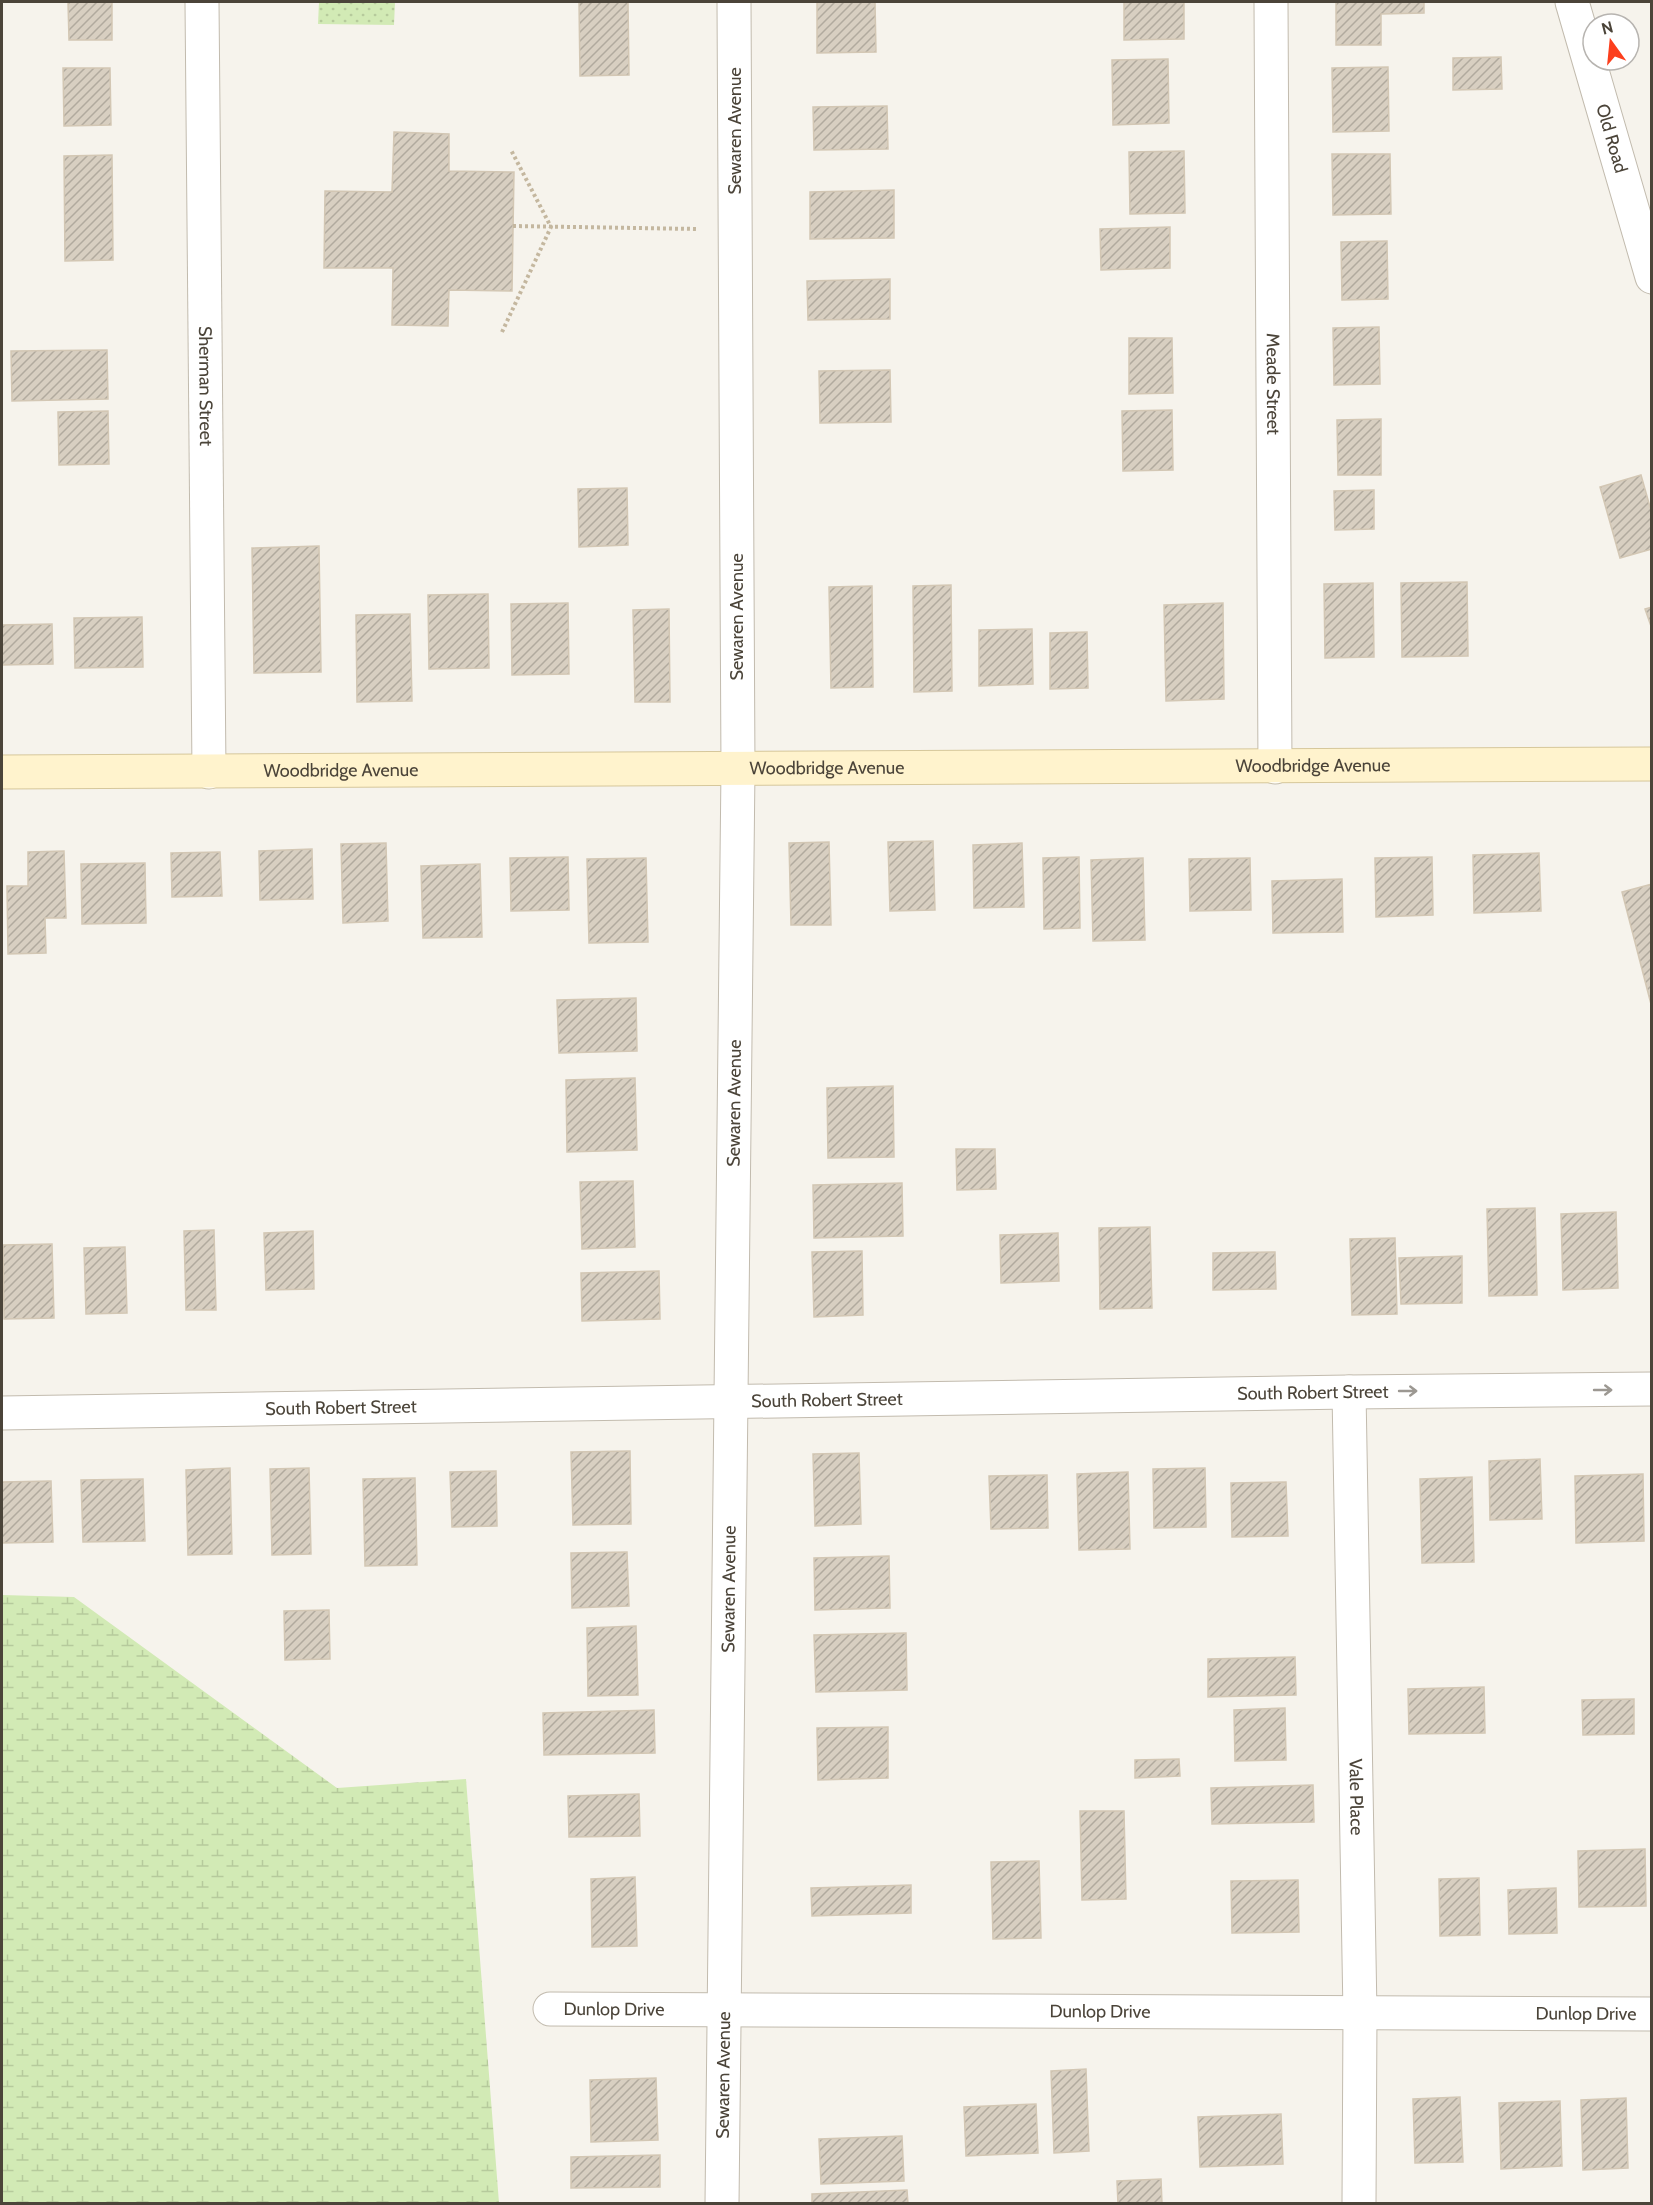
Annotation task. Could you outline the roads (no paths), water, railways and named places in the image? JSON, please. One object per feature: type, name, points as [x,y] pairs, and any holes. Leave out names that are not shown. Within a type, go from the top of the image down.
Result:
[{"type":"street","name":"Sherman Street","points":[[202,2],[209,772]]},
{"type":"street","name":"Sewaren Avenue","points":[[722,2204],[738,769],[734,2]]},
{"type":"street","name":"Meade Street","points":[[1271,2],[1275,767]]},
{"type":"street","name":"Old Road","points":[[1572,2],[1652,278]]},
{"type":"street","name":"Woodbridge Avenue","points":[[2,772],[1652,764]]},
{"type":"street","name":"South Robert Street","points":[[2,1413],[1652,1389]]},
{"type":"street","name":"Vale Place","points":[[1349,1392],[1360,2013],[1359,2204]]},
{"type":"street","name":"Dunlop Drive","points":[[550,2009],[1652,2014]]}]
